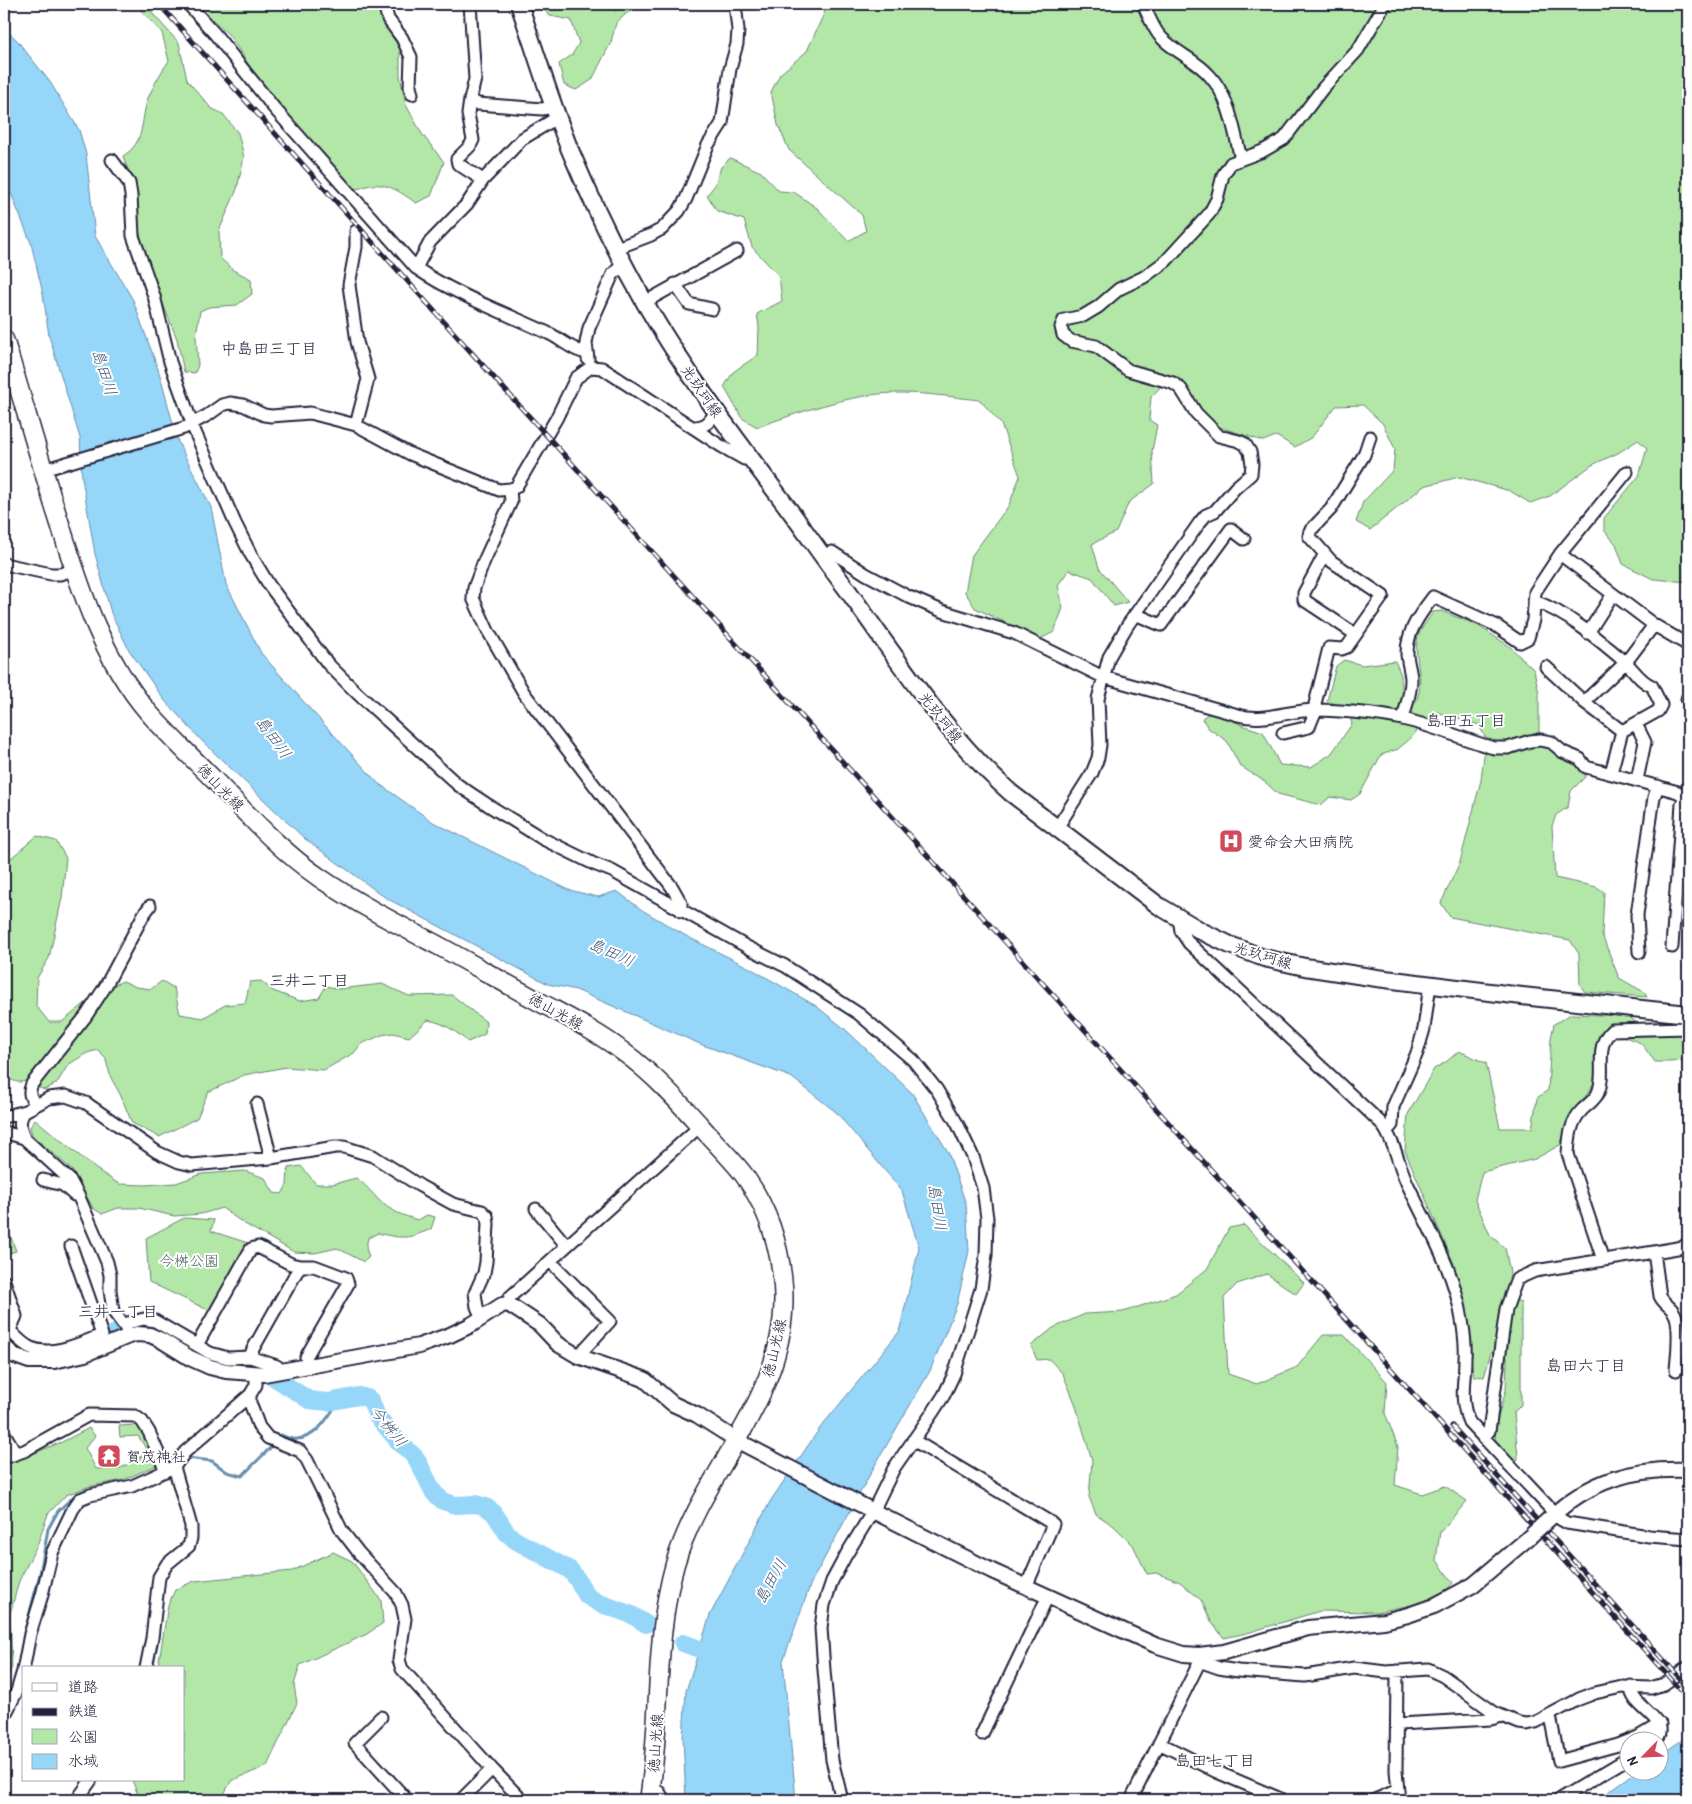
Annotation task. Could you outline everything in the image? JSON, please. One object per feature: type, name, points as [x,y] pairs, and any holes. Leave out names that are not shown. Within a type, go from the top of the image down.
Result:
[{"type":"main road","name":"光玖珂線","points":[[519,4],[556,112],[578,167],[625,264],[675,352],[821,555],[959,741],[990,775],[1152,901],[1179,918],[1230,945],[1264,958],[1304,967],[1430,984],[1688,1014]]},
{"type":"main road","name":"徳山光線","points":[[5,348],[51,468],[74,570],[105,648],[127,685],[148,712],[265,833],[318,877],[348,896],[586,1028],[622,1050],[663,1085],[742,1172],[758,1198],[772,1229],[780,1256],[784,1289],[782,1326],[776,1356],[742,1443],[699,1505],[676,1562],[667,1597],[658,1673],[656,1752],[650,1794]]},
{"type":"street","points":[[188,4],[215,34],[274,108],[416,268],[437,281],[558,337],[577,350],[586,352]]},
{"type":"street","points":[[384,4],[388,19],[402,38],[411,57],[410,87],[412,94]]},
{"type":"street","points":[[470,4],[475,79],[468,114],[472,140],[470,146],[457,159],[458,164],[484,180]]},
{"type":"street","points":[[617,248],[662,229],[679,211],[686,199],[708,145],[722,123],[730,70],[737,44],[738,30],[735,4]]},
{"type":"street","points":[[1143,4],[1159,35],[1195,61],[1211,76],[1227,102],[1241,159]]},
{"type":"street","points":[[1057,828],[1092,773],[1098,758],[1100,745],[1098,699],[1109,657],[1136,614],[1200,522],[1206,515],[1214,511],[1234,488],[1251,474],[1252,464],[1250,452],[1245,444],[1219,436],[1196,413],[1181,389],[1173,383],[1128,370],[1096,346],[1070,341],[1063,335],[1061,327],[1064,320],[1083,316],[1098,307],[1119,289],[1144,277],[1166,261],[1209,214],[1218,199],[1223,175],[1231,164],[1263,151],[1284,139],[1323,88],[1358,50],[1385,4]]},
{"type":"street","points":[[470,100],[478,104],[542,109],[556,112]]},
{"type":"street","points":[[416,268],[430,242],[467,204],[484,180],[522,139],[556,112]]},
{"type":"street","points":[[112,160],[129,183],[133,236],[154,296],[188,426],[251,556],[269,586],[324,658],[352,688],[458,785],[488,805],[543,839],[612,871],[748,948],[785,966],[859,1014],[913,1060],[937,1090],[958,1125],[973,1157],[983,1188],[987,1218],[986,1255],[981,1289],[954,1374],[944,1395],[912,1440],[869,1509],[832,1582],[824,1604],[821,1628],[832,1760],[842,1800]]},
{"type":"street","points":[[356,231],[356,248],[349,285],[357,342],[368,379],[356,425]]},
{"type":"street","points":[[645,302],[737,251]]},
{"type":"street","points":[[591,367],[586,352],[589,328],[614,274],[625,264]]},
{"type":"street","points":[[675,284],[689,304],[712,309]]},
{"type":"street","points":[[51,468],[188,426],[222,405],[230,403],[243,405],[264,415],[310,414],[356,425],[410,454],[499,490],[510,490],[516,487],[556,419],[576,378],[591,367],[602,368],[744,460],[751,459]]},
{"type":"street","points":[[693,427],[703,427],[711,421],[716,411]]},
{"type":"street","points":[[1283,733],[1309,727],[1316,710],[1315,704],[1329,648],[1347,648],[1383,596],[1326,557],[1309,536],[1310,531],[1331,509],[1364,455],[1370,437]]},
{"type":"street","points":[[1403,719],[1411,678],[1407,654],[1410,635],[1418,616],[1433,597],[1495,625],[1520,642],[1528,638],[1534,620],[1535,592],[1560,554],[1627,472]]},
{"type":"street","points":[[510,490],[511,502],[484,561],[474,588],[473,598],[488,631],[524,693],[672,887],[681,903],[681,911]]},
{"type":"street","points":[[1136,614],[1161,625],[1231,529],[1244,539]]},
{"type":"street","points":[[821,555],[832,552],[866,574],[909,597],[942,611],[1014,633],[1103,677],[1248,718],[1266,718],[1316,710],[1403,719],[1494,748],[1508,748],[1540,740],[1551,742],[1564,752],[1580,759],[1586,767],[1678,792],[1687,797],[1682,804],[1672,946]]},
{"type":"street","points":[[1560,554],[1654,625],[1688,645]]},
{"type":"street","points":[[1326,557],[1322,559],[1304,592],[1304,600],[1356,634]]},
{"type":"street","points":[[4,564],[51,574],[60,574],[74,570]]},
{"type":"street","points":[[1588,633],[1613,594]]},
{"type":"street","points":[[1534,601],[1549,606],[1626,662],[1644,683],[1652,686],[1661,705],[1658,712],[1622,731],[1611,773]]},
{"type":"street","points":[[1584,702],[1626,662],[1654,625]]},
{"type":"street","points":[[1546,667],[1584,702],[1622,731]]},
{"type":"street","points":[[1636,724],[1645,742],[1637,780]]},
{"type":"street","points":[[1639,952],[1638,915],[1654,797],[1658,786]]},
{"type":"street","points":[[24,1138],[20,1128],[20,1119],[30,1108],[29,1091],[32,1084],[86,1016],[105,987],[150,906]]},
{"type":"street","points":[[1179,918],[1182,931],[1189,943],[1376,1118],[1387,1131],[1406,1181],[1452,1279],[1458,1299],[1463,1322],[1465,1357],[1462,1395],[1464,1410],[1469,1422],[1552,1517],[1567,1522],[1649,1536],[1688,1539]]},
{"type":"street","points":[[1387,1131],[1392,1125],[1393,1108],[1417,1053],[1424,1029],[1430,984]]},
{"type":"street","points":[[1603,1260],[1568,1154],[1574,1120],[1598,1093],[1601,1079],[1602,1044],[1606,1035],[1612,1030],[1688,1028]]},
{"type":"street","points":[[4,1117],[30,1108],[49,1098],[66,1096],[86,1103],[157,1152],[179,1162],[192,1165],[271,1158],[344,1147],[373,1156],[420,1186],[453,1204],[482,1211],[487,1216],[486,1262],[484,1273],[475,1293],[477,1307],[482,1318]]},
{"type":"street","points":[[257,1104],[271,1158]]},
{"type":"street","points":[[508,1304],[510,1297],[566,1245],[700,1126]]},
{"type":"street","points":[[4,1132],[24,1138],[70,1180],[107,1262],[113,1311],[126,1330],[150,1335],[210,1367],[226,1371],[256,1374],[419,1346],[450,1335],[502,1305],[508,1304],[540,1325],[558,1344],[578,1356],[644,1379],[673,1404],[742,1443],[869,1509],[1026,1587],[1155,1645],[1199,1658],[1219,1668],[1305,1676],[1354,1668],[1386,1672],[1428,1670],[1443,1676],[1483,1705],[1502,1716],[1527,1724],[1548,1717],[1579,1699],[1595,1693],[1622,1687],[1651,1688],[1664,1684],[1688,1667]]},
{"type":"street","points":[[43,1180],[63,1185],[74,1195],[78,1195]]},
{"type":"street","points":[[536,1208],[566,1245]]},
{"type":"street","points":[[1483,1438],[1489,1431],[1506,1309],[1517,1279],[1535,1271],[1683,1247],[1688,1243]]},
{"type":"street","points":[[4,1281],[16,1316],[6,1330],[30,1348],[46,1351],[60,1350],[102,1335],[71,1246]]},
{"type":"street","points":[[197,1345],[251,1249],[258,1247],[290,1264],[314,1266],[346,1278],[348,1284],[306,1357],[308,1365]]},
{"type":"street","points":[[1654,1252],[1660,1296],[1673,1310],[1676,1317],[1678,1335],[1676,1370]]},
{"type":"street","points":[[550,1261],[610,1321],[578,1356]]},
{"type":"street","points":[[250,1357],[300,1266]]},
{"type":"street","points":[[97,1318],[113,1311]]},
{"type":"street","points":[[4,1347],[15,1356],[29,1361],[54,1362],[85,1354],[144,1319],[155,1321],[210,1353],[228,1358],[250,1357],[277,1366],[279,1370]]},
{"type":"street","points":[[23,1666],[52,1553],[73,1509],[80,1500],[90,1494],[132,1486],[170,1469],[185,1452],[250,1394],[256,1385],[256,1374]]},
{"type":"street","points":[[250,1394],[250,1403],[259,1428],[268,1438],[300,1451],[308,1460],[342,1531],[359,1553],[396,1593],[402,1605],[405,1619],[399,1660],[402,1669],[522,1800]]},
{"type":"street","points":[[4,1458],[44,1441],[89,1415],[136,1416],[142,1421],[170,1469],[192,1526],[192,1538],[188,1546],[167,1564],[159,1577],[156,1589],[152,1638],[146,1666]]},
{"type":"street","points":[[4,1433],[16,1453]]},
{"type":"street","points":[[912,1440],[1053,1524],[1026,1587]]},
{"type":"street","points":[[1199,1658],[1247,1647],[1308,1628],[1384,1621],[1434,1606],[1467,1588],[1493,1569],[1571,1500],[1584,1491],[1627,1474],[1652,1470],[1688,1470]]},
{"type":"street","points":[[982,1734],[1048,1596]]},
{"type":"street","points":[[1131,1800],[1199,1658]]},
{"type":"street","points":[[1375,1800],[1398,1795],[1396,1771],[1398,1671]]},
{"type":"street","points":[[4,1717],[17,1691],[22,1673]]},
{"type":"street","points":[[1631,1686],[1634,1698],[1660,1724],[1661,1732]]},
{"type":"street","points":[[381,1716],[355,1744],[407,1800]]},
{"type":"street","points":[[1398,1724],[1491,1719],[1502,1716]]},
{"type":"street","points":[[1548,1717],[1551,1721],[1560,1761],[1618,1745],[1660,1724]]},
{"type":"street","points":[[1159,1743],[1217,1772],[1283,1800]]},
{"type":"street","points":[[1558,1800],[1620,1763]]},
{"type":"street","points":[[461,1800],[492,1769]]},
{"type":"street","points":[[77,1800],[90,1782]]},
{"type":"street","points":[[650,1794],[660,1792],[664,1800]]},
{"type":"green space","points":[[135,4],[144,4],[179,43],[187,80],[211,108],[223,114],[238,133],[244,157],[237,189],[219,231],[220,258],[233,270],[251,279],[252,294],[237,305],[209,307],[200,311],[196,336],[198,365],[195,373],[184,372],[177,339],[137,226],[136,195],[123,156],[139,138],[148,98],[157,79],[169,61],[162,33]]},
{"type":"green space","points":[[196,4],[379,4],[383,22],[400,49],[400,76],[406,105],[422,134],[444,162],[431,196],[416,203],[396,190],[385,186],[373,185],[357,189],[350,188],[265,89],[229,35]]},
{"type":"green space","points":[[545,4],[608,4],[615,11],[629,4],[644,4],[627,13],[616,23],[611,42],[592,80],[576,90],[564,85],[559,64],[572,55],[579,43],[571,20],[550,16],[542,8]]},
{"type":"green space","points":[[833,4],[1688,4],[1688,582],[1653,579],[1623,564],[1616,544],[1604,530],[1604,518],[1639,476],[1647,448],[1638,440],[1618,453],[1592,465],[1550,496],[1530,503],[1510,491],[1459,477],[1424,486],[1370,530],[1356,522],[1363,502],[1393,470],[1395,449],[1383,424],[1363,405],[1336,406],[1312,437],[1295,447],[1276,436],[1263,441],[1216,426],[1193,403],[1185,385],[1177,381],[1166,381],[1151,397],[1149,420],[1157,425],[1152,451],[1154,484],[1129,502],[1116,532],[1092,544],[1099,568],[1128,602],[1114,606],[1092,578],[1069,570],[1058,585],[1063,608],[1054,632],[1040,639],[975,608],[965,592],[972,555],[1009,505],[1020,476],[1001,424],[980,400],[922,394],[879,394],[824,405],[757,427],[742,418],[724,387],[733,372],[758,355],[759,327],[757,314],[782,301],[779,276],[752,247],[744,220],[717,211],[707,195],[715,185],[721,167],[730,158],[761,172],[779,191],[794,192],[817,208],[848,241],[866,231],[862,215],[789,150],[778,125],[771,92],[780,74],[807,51],[827,7]]},
{"type":"green space","points":[[1441,611],[1477,625],[1509,646],[1534,670],[1539,694],[1539,732],[1548,747],[1585,772],[1585,777],[1571,791],[1568,807],[1556,815],[1552,826],[1555,878],[1597,887],[1604,892],[1602,935],[1619,978],[1644,992],[1647,997],[1585,992],[1580,985],[1579,954],[1570,940],[1450,917],[1441,903],[1460,862],[1481,780],[1486,739],[1479,725],[1437,712],[1430,715],[1411,738],[1398,749],[1381,755],[1360,794],[1351,800],[1330,797],[1321,805],[1278,794],[1264,781],[1240,766],[1227,741],[1208,728],[1202,718],[1211,712],[1263,732],[1280,765],[1311,767],[1331,754],[1352,724],[1348,708],[1327,701],[1336,666],[1344,660],[1362,665],[1395,661],[1401,675],[1403,697],[1415,703],[1420,687],[1417,653],[1418,636],[1433,612]]},
{"type":"green space","points":[[37,836],[56,841],[66,858],[62,898],[49,958],[37,978],[36,1006],[49,1022],[62,1022],[88,1001],[102,1004],[114,985],[123,981],[136,987],[151,989],[162,981],[174,988],[180,1014],[203,1018],[225,1005],[245,1003],[250,982],[261,981],[273,991],[300,1001],[319,998],[326,986],[339,989],[382,984],[409,996],[452,995],[486,1022],[485,1034],[468,1042],[450,1028],[428,1020],[409,1037],[393,1033],[382,1035],[361,1044],[354,1053],[324,1070],[286,1067],[244,1075],[208,1092],[197,1118],[159,1137],[132,1123],[111,1078],[105,1057],[98,1050],[87,1053],[68,1065],[57,1083],[45,1090],[37,1087],[32,1077],[18,1082],[4,1077],[4,864]]},
{"type":"green space","points":[[1571,1014],[1629,1016],[1647,1033],[1688,1034],[1688,1059],[1655,1062],[1641,1043],[1617,1034],[1602,1034],[1597,1048],[1595,1080],[1589,1092],[1574,1109],[1560,1145],[1535,1159],[1482,1172],[1475,1200],[1490,1235],[1505,1248],[1510,1273],[1506,1293],[1521,1303],[1521,1405],[1514,1412],[1518,1458],[1515,1466],[1495,1442],[1496,1424],[1506,1390],[1507,1357],[1491,1352],[1484,1377],[1474,1376],[1471,1361],[1468,1315],[1454,1264],[1405,1151],[1408,1114],[1434,1069],[1459,1051],[1486,1063],[1500,1128],[1532,1128],[1537,1098],[1548,1090],[1551,1038],[1554,1024]]},
{"type":"green space","points":[[35,1119],[96,1169],[119,1184],[176,1183],[202,1174],[245,1171],[265,1178],[274,1193],[282,1194],[287,1185],[288,1168],[301,1166],[316,1184],[333,1184],[356,1178],[383,1204],[397,1213],[418,1220],[427,1215],[435,1217],[431,1229],[416,1235],[399,1237],[378,1233],[368,1238],[366,1248],[369,1257],[364,1262],[337,1248],[315,1253],[294,1252],[243,1223],[222,1208],[201,1214],[174,1216],[139,1208],[118,1208],[102,1214],[93,1208],[72,1170],[32,1135],[30,1127]]},
{"type":"green space","points":[[4,1213],[16,1251],[4,1255]]},
{"type":"green space","name":"今桝公園","points":[[184,1218],[214,1220],[211,1231],[248,1243],[210,1311],[149,1282],[146,1238]]},
{"type":"green space","points":[[1244,1225],[1304,1283],[1296,1294],[1267,1274],[1237,1284],[1224,1298],[1228,1374],[1257,1384],[1297,1367],[1323,1335],[1344,1335],[1387,1382],[1385,1413],[1398,1447],[1395,1485],[1422,1494],[1445,1486],[1467,1501],[1440,1532],[1436,1559],[1453,1583],[1445,1591],[1417,1604],[1376,1612],[1320,1611],[1224,1638],[1212,1623],[1201,1600],[1180,1582],[1156,1573],[1147,1574],[1133,1545],[1114,1526],[1096,1514],[1089,1497],[1092,1460],[1075,1403],[1063,1374],[1049,1359],[1037,1360],[1031,1346],[1053,1328],[1085,1314],[1123,1312],[1176,1294],[1207,1269],[1229,1228]]},
{"type":"green space","points":[[138,1425],[150,1440],[161,1442],[165,1454],[157,1465],[123,1480],[87,1487],[66,1495],[48,1514],[38,1543],[19,1581],[10,1614],[12,1667],[4,1683],[4,1465],[62,1442],[89,1428],[95,1436],[85,1448],[96,1469],[121,1468],[145,1454],[145,1447],[138,1436],[120,1437],[119,1426]]},
{"type":"green space","points":[[333,1552],[352,1561],[381,1600],[383,1623],[367,1634],[300,1665],[294,1685],[297,1703],[267,1766],[231,1781],[221,1800],[140,1800],[133,1782],[185,1782],[185,1666],[158,1666],[168,1605],[175,1590],[194,1581],[292,1571]]},
{"type":"water","name":"島田川","points":[[4,28],[16,39],[50,82],[79,130],[86,154],[95,236],[133,300],[159,372],[178,442],[211,507],[226,584],[261,653],[378,783],[433,822],[569,890],[598,897],[617,891],[642,910],[688,937],[750,968],[816,1006],[845,1029],[912,1093],[948,1152],[966,1204],[969,1251],[957,1304],[930,1371],[874,1467],[811,1583],[783,1661],[796,1800],[686,1800],[683,1738],[686,1691],[710,1615],[771,1500],[820,1428],[899,1332],[919,1248],[902,1191],[836,1112],[791,1077],[700,1044],[576,990],[548,984],[386,898],[305,839],[203,742],[165,701],[129,650],[111,613],[95,554],[82,478],[80,438],[49,336],[43,294],[31,243],[10,191],[4,182]]},
{"type":"water","points":[[1688,1736],[1688,1800],[1597,1800],[1622,1782],[1670,1782],[1670,1748]]},
{"type":"waterway","name":"今桝川","points":[[86,1347],[134,1327],[153,1327],[213,1361],[258,1367],[309,1400],[328,1402],[359,1396],[367,1398],[371,1401],[377,1416],[398,1441],[416,1458],[434,1493],[443,1501],[455,1505],[476,1504],[486,1507],[494,1513],[507,1533],[515,1540],[570,1570],[587,1596],[599,1603],[632,1615],[646,1624]]},
{"type":"waterway","name":"今桝川","points":[[4,1336],[21,1350],[34,1354],[56,1355]]},
{"type":"waterway","points":[[278,1439],[281,1435],[295,1439],[304,1438],[311,1434],[328,1418],[340,1399]]},
{"type":"waterway","points":[[187,1458],[212,1461],[227,1472],[242,1476],[274,1444]]},
{"type":"waterway","points":[[25,1631],[40,1574],[48,1529],[58,1511],[75,1495],[80,1493]]},
{"type":"waterway","name":"今桝川","points":[[683,1643],[721,1657]]},
{"type":"railway","points":[[159,4],[497,381],[1688,1698]]},
{"type":"railway","points":[[1452,1426],[1688,1687]]},
{"type":"place","name":"愛命会大田病院","points":[[1231,841]]},
{"type":"place","name":"賀茂神社","points":[[109,1456]]},
{"type":"district","name":"中島田三丁目","points":[[269,348]]},
{"type":"district","name":"島田五丁目","points":[[1466,720]]},
{"type":"district","name":"三井二丁目","points":[[309,980]]},
{"type":"district","name":"三井一丁目","points":[[118,1311]]},
{"type":"district","name":"島田六丁目","points":[[1586,1365]]},
{"type":"district","name":"島田七丁目","points":[[1215,1760]]}]
